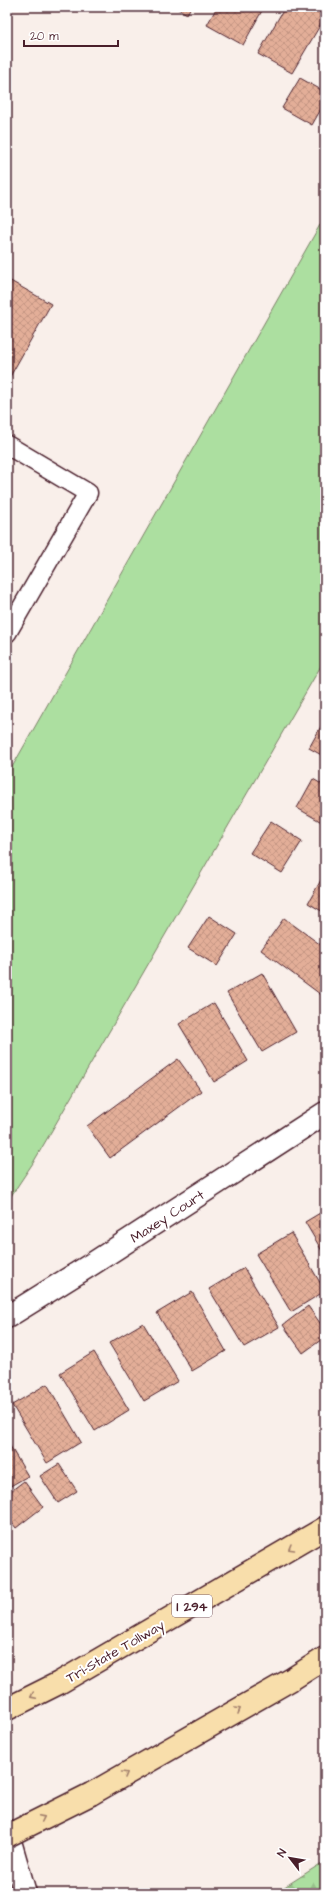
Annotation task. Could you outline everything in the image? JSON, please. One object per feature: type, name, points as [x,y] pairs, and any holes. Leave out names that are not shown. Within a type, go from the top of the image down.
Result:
[{"type":"highway","name":"Tri-State Tollway","points":[[7,1709],[60,1683],[325,1528]]},
{"type":"highway","points":[[7,1836],[91,1794],[292,1679],[325,1658]]},
{"type":"street","name":"Maxey Court","points":[[7,1317],[92,1264],[325,1113]]},
{"type":"street","points":[[7,1831],[25,1893]]},
{"type":"lane","points":[[7,444],[88,493],[7,633]]},
{"type":"green space","points":[[325,216],[325,659],[33,1163],[7,1202],[7,776]]},
{"type":"green space","points":[[325,1861],[325,1893],[275,1893]]},
{"type":"building","points":[[175,7],[191,7],[187,14]]},
{"type":"building","points":[[217,7],[264,7],[243,45],[207,25]]},
{"type":"building","points":[[285,7],[313,7],[325,14],[325,17],[292,73],[258,54]]},
{"type":"building","points":[[300,78],[325,92],[325,102],[312,125],[282,108]]},
{"type":"building","points":[[7,279],[51,304],[7,382]]},
{"type":"building","points":[[325,721],[325,757],[309,748]]},
{"type":"building","points":[[313,779],[325,786],[325,824],[297,808]]},
{"type":"building","points":[[271,821],[302,841],[282,873],[250,853]]},
{"type":"building","points":[[325,873],[325,913],[308,903]]},
{"type":"building","points":[[209,916],[237,934],[217,966],[188,948]]},
{"type":"building","points":[[284,918],[325,948],[324,997],[261,950]]},
{"type":"building","points":[[262,973],[296,1032],[262,1052],[227,993]]},
{"type":"building","points":[[214,1003],[248,1061],[214,1082],[179,1024]]},
{"type":"building","points":[[178,1059],[201,1091],[110,1158],[87,1126]]},
{"type":"building","points":[[325,1210],[325,1256],[305,1222]]},
{"type":"building","points":[[291,1233],[325,1291],[291,1312],[256,1254]]},
{"type":"building","points":[[244,1268],[279,1327],[244,1347],[209,1289]]},
{"type":"building","points":[[192,1292],[226,1351],[192,1371],[157,1313]]},
{"type":"building","points":[[308,1306],[325,1330],[325,1337],[303,1353],[283,1325]]},
{"type":"building","points":[[143,1323],[178,1381],[144,1401],[109,1343]]},
{"type":"building","points":[[94,1352],[129,1410],[95,1431],[60,1373]]},
{"type":"building","points":[[47,1384],[81,1442],[47,1463],[12,1405]]},
{"type":"building","points":[[7,1441],[28,1476],[7,1488]]},
{"type":"building","points":[[59,1464],[77,1491],[58,1503],[40,1476]]},
{"type":"building","points":[[24,1481],[43,1507],[16,1528],[7,1516],[7,1494]]}]
